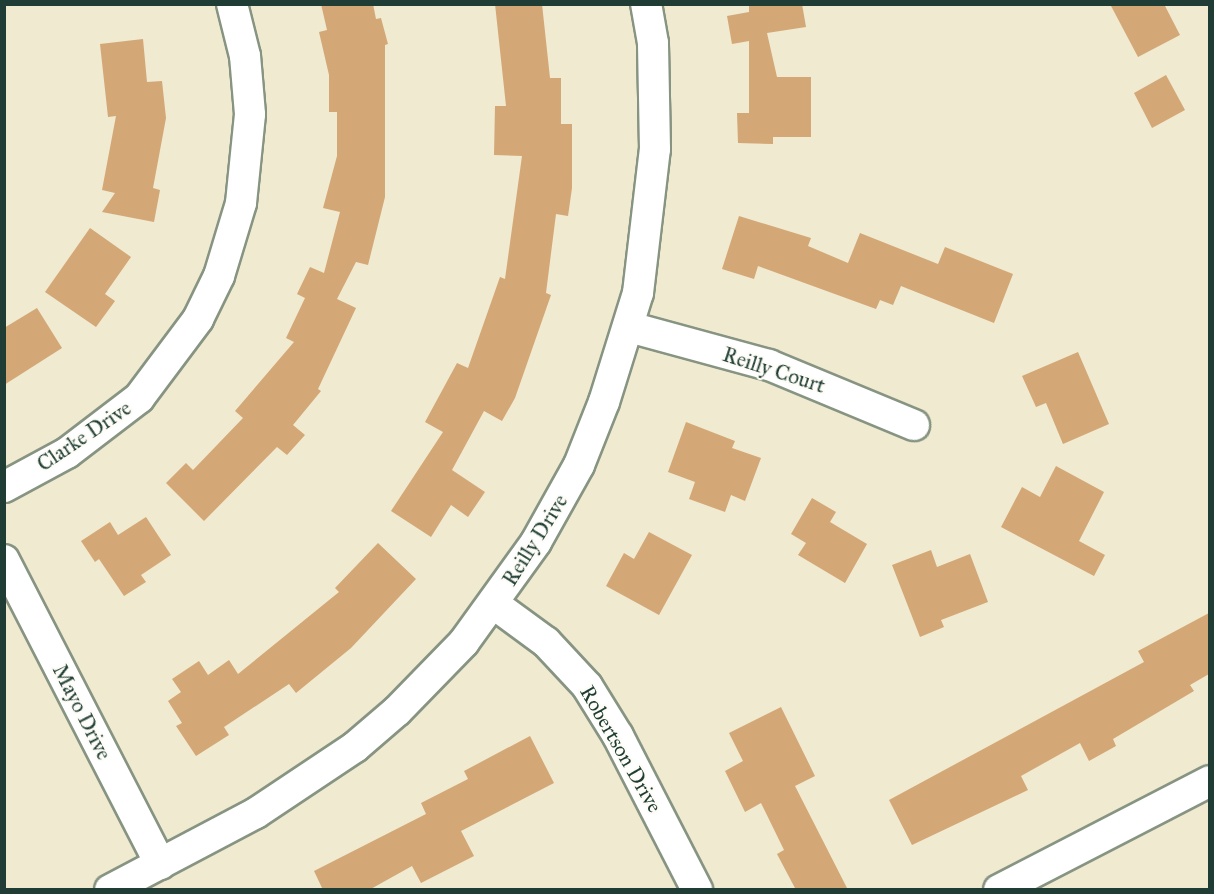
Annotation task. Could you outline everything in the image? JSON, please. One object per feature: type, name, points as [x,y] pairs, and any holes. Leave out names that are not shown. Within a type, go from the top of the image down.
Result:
[{"type":"street","name":"Clarke Drive","points":[[4,487],[67,453],[139,398],[198,319],[219,276],[241,203],[250,114],[245,56],[232,4]]},
{"type":"street","name":"Reilly Drive","points":[[110,890],[256,813],[355,747],[397,711],[494,604],[536,542],[579,465],[629,327],[646,245],[655,149],[652,43],[646,4]]},
{"type":"street","name":"Reilly Court","points":[[629,327],[769,365],[914,425]]},
{"type":"street","name":"Mayo Drive","points":[[4,560],[160,864]]},
{"type":"street","name":"Robertson Drive","points":[[494,604],[546,642],[587,686],[618,736],[697,890]]},
{"type":"street","points":[[999,890],[1209,781]]},
{"type":"building","points":[[321,4],[373,4],[376,19],[381,18],[388,44],[385,45],[385,197],[368,265],[356,262],[337,299],[356,308],[318,389],[321,391],[293,425],[305,435],[287,455],[277,447],[204,521],[166,483],[186,463],[193,470],[243,418],[235,411],[294,342],[286,338],[305,298],[297,294],[310,267],[324,273],[340,212],[323,208],[337,156],[337,112],[329,112],[329,75],[319,32],[327,30]]},
{"type":"building","points":[[495,4],[542,4],[550,78],[561,78],[561,124],[572,124],[572,188],[568,216],[556,214],[546,293],[551,295],[515,398],[502,421],[484,411],[452,470],[485,492],[468,517],[451,505],[431,537],[391,511],[443,432],[425,422],[457,363],[468,368],[500,277],[505,279],[522,156],[494,155],[495,106],[506,106]]},
{"type":"building","points":[[749,4],[802,4],[806,27],[767,33],[777,77],[811,77],[811,137],[773,137],[773,144],[738,143],[737,113],[749,113],[749,41],[732,44],[727,16],[749,12]]},
{"type":"building","points":[[1110,4],[1164,4],[1180,35],[1138,57]]},
{"type":"building","points":[[143,39],[147,82],[162,81],[166,118],[153,188],[160,190],[154,222],[102,212],[115,193],[102,190],[116,116],[108,117],[100,44]]},
{"type":"building","points":[[1166,75],[1185,110],[1152,128],[1134,93]]},
{"type":"building","points":[[739,216],[811,238],[808,246],[848,263],[860,233],[938,264],[945,247],[1013,274],[994,323],[901,286],[893,305],[880,300],[876,309],[758,266],[754,279],[722,269]]},
{"type":"building","points":[[90,228],[131,257],[105,294],[115,301],[96,327],[45,292]]},
{"type":"building","points":[[37,308],[62,348],[4,385],[4,328]]},
{"type":"building","points":[[1078,352],[1109,424],[1063,444],[1046,403],[1036,407],[1022,376]]},
{"type":"building","points":[[686,422],[735,441],[732,448],[761,458],[745,501],[731,495],[725,512],[689,499],[695,482],[668,472]]},
{"type":"building","points":[[1056,466],[1104,492],[1079,541],[1105,555],[1094,576],[1001,527],[1022,487],[1040,497]]},
{"type":"building","points":[[812,498],[836,512],[830,522],[867,544],[845,583],[798,555],[806,543],[791,534]]},
{"type":"building","points":[[146,517],[171,555],[141,575],[146,582],[124,596],[99,559],[95,562],[81,541],[110,522],[118,535]]},
{"type":"building","points":[[649,532],[692,555],[659,615],[606,586],[624,553],[634,559]]},
{"type":"building","points":[[378,543],[416,579],[351,648],[296,693],[289,684],[224,727],[229,735],[196,756],[176,726],[182,723],[168,701],[181,692],[172,679],[199,661],[208,675],[229,660],[238,674],[339,592],[335,588]]},
{"type":"building","points":[[931,550],[937,567],[970,554],[988,602],[941,620],[944,627],[920,637],[892,565]]},
{"type":"building","points":[[1209,613],[1209,674],[1190,685],[1194,691],[1113,739],[1116,746],[1089,761],[1080,743],[1021,776],[1028,790],[912,845],[889,800],[1144,662],[1138,651]]},
{"type":"building","points":[[781,707],[815,776],[795,786],[848,890],[796,890],[777,854],[784,850],[761,803],[745,812],[725,771],[743,761],[729,733]]},
{"type":"building","points":[[530,736],[554,783],[461,831],[474,856],[421,883],[412,866],[369,890],[323,890],[314,871],[426,814],[421,803],[468,779],[464,771]]}]
